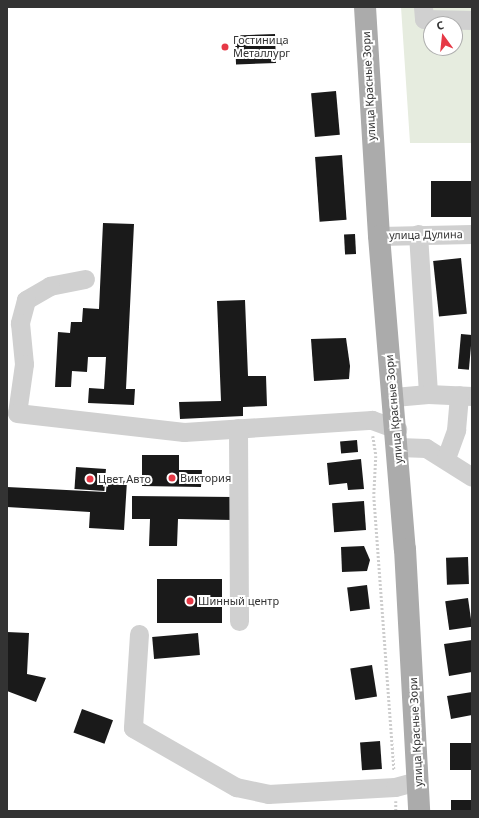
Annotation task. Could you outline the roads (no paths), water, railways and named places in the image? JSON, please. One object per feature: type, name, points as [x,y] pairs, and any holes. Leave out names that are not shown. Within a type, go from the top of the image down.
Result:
[{"type":"main road","name":"улица Красные Зори","points":[[365,7],[379,236],[397,438],[419,811]]},
{"type":"street","points":[[423,7],[424,19],[472,20]]},
{"type":"street","points":[[418,234],[428,394]]},
{"type":"street","name":"улица Дулина","points":[[379,236],[472,234]]},
{"type":"street","points":[[85,279],[50,286],[26,300],[20,323],[24,364],[17,413],[184,432],[372,420],[397,438],[426,448],[446,458],[472,477]]},
{"type":"street","points":[[394,397],[428,394],[466,395],[446,458]]},
{"type":"street","points":[[238,428],[239,621]]},
{"type":"street","points":[[139,634],[133,728],[236,787],[268,794],[395,787],[418,781]]},
{"type":"place","name":"Гостиница Металлург","points":[[225,47]]},
{"type":"place","name":"Виктория","points":[[172,478]]},
{"type":"place","name":"Цвет Авто","points":[[90,479]]},
{"type":"place","name":"Шинный центр","points":[[190,601]]}]
